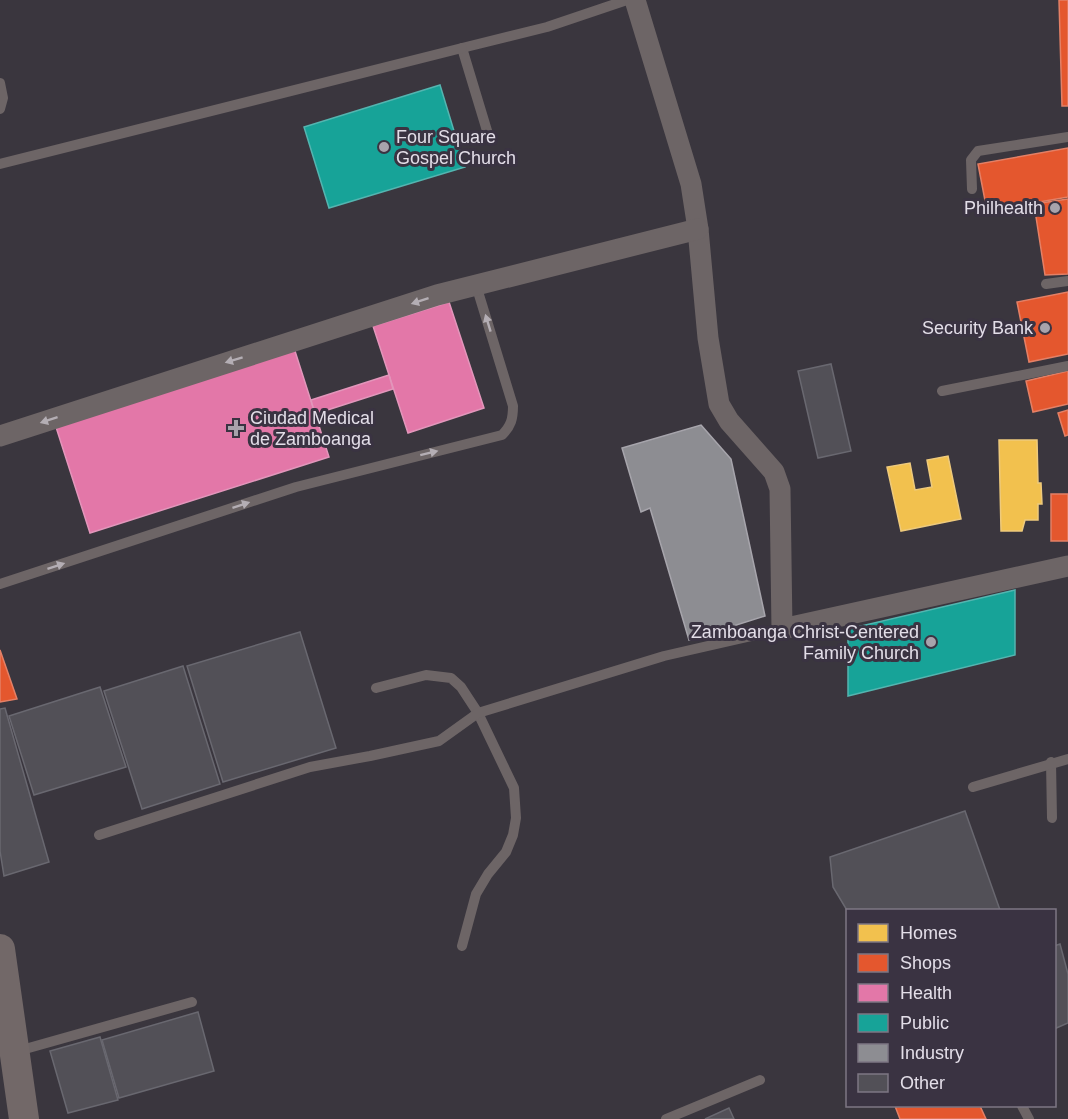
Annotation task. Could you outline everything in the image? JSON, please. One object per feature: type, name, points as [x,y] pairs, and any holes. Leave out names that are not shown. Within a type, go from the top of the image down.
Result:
[{"type":"main road","points":[[0,950],[9,1045],[24,1119]]},
{"type":"street","points":[[635,0],[691,184],[698,230],[708,338],[719,404],[729,421],[774,472],[780,489],[782,629],[1068,566]]},
{"type":"street","points":[[0,436],[436,295],[698,230]]},
{"type":"lane","points":[[0,164],[547,27],[627,0]]},
{"type":"lane","points":[[462,48],[488,134]]},
{"type":"lane","points":[[0,83],[3,98],[0,109]]},
{"type":"lane","points":[[972,189],[971,160],[978,151],[1068,137]]},
{"type":"lane","points":[[1046,284],[1068,281]]},
{"type":"lane","points":[[0,584],[296,487],[502,435],[510,427],[513,406],[476,285]]},
{"type":"lane","points":[[942,391],[1068,366]]},
{"type":"lane","points":[[99,835],[310,767],[438,741],[478,713],[664,656],[782,629]]},
{"type":"lane","points":[[376,688],[426,675],[451,678],[461,687],[478,713],[514,788],[516,818],[513,835],[506,852],[488,874],[476,894],[462,946]]},
{"type":"lane","points":[[973,787],[1051,762],[1068,759]]},
{"type":"lane","points":[[1051,762],[1052,818]]},
{"type":"lane","points":[[9,1045],[192,1002]]},
{"type":"lane","points":[[666,1119],[760,1080]]},
{"type":"building: Homes","points":[[999,440],[1037,440],[1038,483],[1041,483],[1042,504],[1038,504],[1038,520],[1025,520],[1022,531],[1001,531]]},
{"type":"building: Homes","points":[[948,456],[961,519],[901,531],[887,467],[910,463],[915,490],[932,487],[927,460]]},
{"type":"building: Shops","points":[[1059,0],[1068,0],[1068,106],[1062,106]]},
{"type":"building: Shops","points":[[1068,148],[1068,197],[987,211],[978,164]]},
{"type":"building: Shops","points":[[1068,199],[1068,274],[1045,275],[1034,204]]},
{"type":"building: Shops","name":"Security Bank","points":[[1068,292],[1068,354],[1029,362],[1017,302]]},
{"type":"building: Shops","points":[[1068,371],[1068,404],[1033,412],[1026,381]]},
{"type":"building: Shops","points":[[1068,410],[1068,435],[1065,436],[1058,413]]},
{"type":"building: Shops","points":[[1051,494],[1068,494],[1068,541],[1051,541]]},
{"type":"building: Shops","points":[[0,650],[17,699],[0,702]]},
{"type":"building: Shops","points":[[895,1107],[980,1107],[986,1119],[900,1119]]},
{"type":"building: Health","points":[[449,302],[484,408],[408,433],[373,326]]},
{"type":"building: Health","points":[[294,348],[329,457],[90,533],[55,424]]},
{"type":"building: Health","points":[[389,375],[393,389],[315,414],[311,400]]},
{"type":"building: Public","name":"Four Square Gospel Church","points":[[440,85],[465,167],[329,208],[304,127]]},
{"type":"building: Public","name":"Zamboanga Christ-Centered Family Church","points":[[1015,590],[1015,655],[848,696],[848,629]]},
{"type":"building: Industry","points":[[701,425],[731,459],[765,616],[689,640],[650,508],[641,512],[622,448]]},
{"type":"building: Other","points":[[831,364],[851,451],[818,458],[798,371]]},
{"type":"building: Other","points":[[300,632],[336,748],[223,782],[187,666]]},
{"type":"building: Other","points":[[183,666],[220,784],[142,809],[104,691]]},
{"type":"building: Other","points":[[100,687],[126,767],[34,795],[9,716]]},
{"type":"building: Other","points":[[5,708],[49,862],[4,876],[0,851],[0,709]]},
{"type":"building: Other","points":[[965,811],[1000,909],[846,909],[833,887],[830,857]]},
{"type":"building: Other","points":[[1060,944],[1068,974],[1068,1023],[1056,1028],[1056,945]]},
{"type":"building: Other","points":[[198,1012],[214,1071],[119,1098],[102,1040]]},
{"type":"building: Other","points":[[100,1037],[118,1100],[68,1113],[50,1051]]},
{"type":"building: Other","points":[[729,1108],[734,1119],[705,1119]]},
{"type":"place","name":"Four Square Gospel Church","points":[[384,147]]},
{"type":"place","name":"Philhealth","points":[[1055,208]]},
{"type":"place","name":"Security Bank","points":[[1045,328]]},
{"type":"place","name":"Ciudad Medical de Zamboanga","points":[[236,428]]},
{"type":"place","name":"Zamboanga Christ-Centered Family Church","points":[[931,642]]}]
